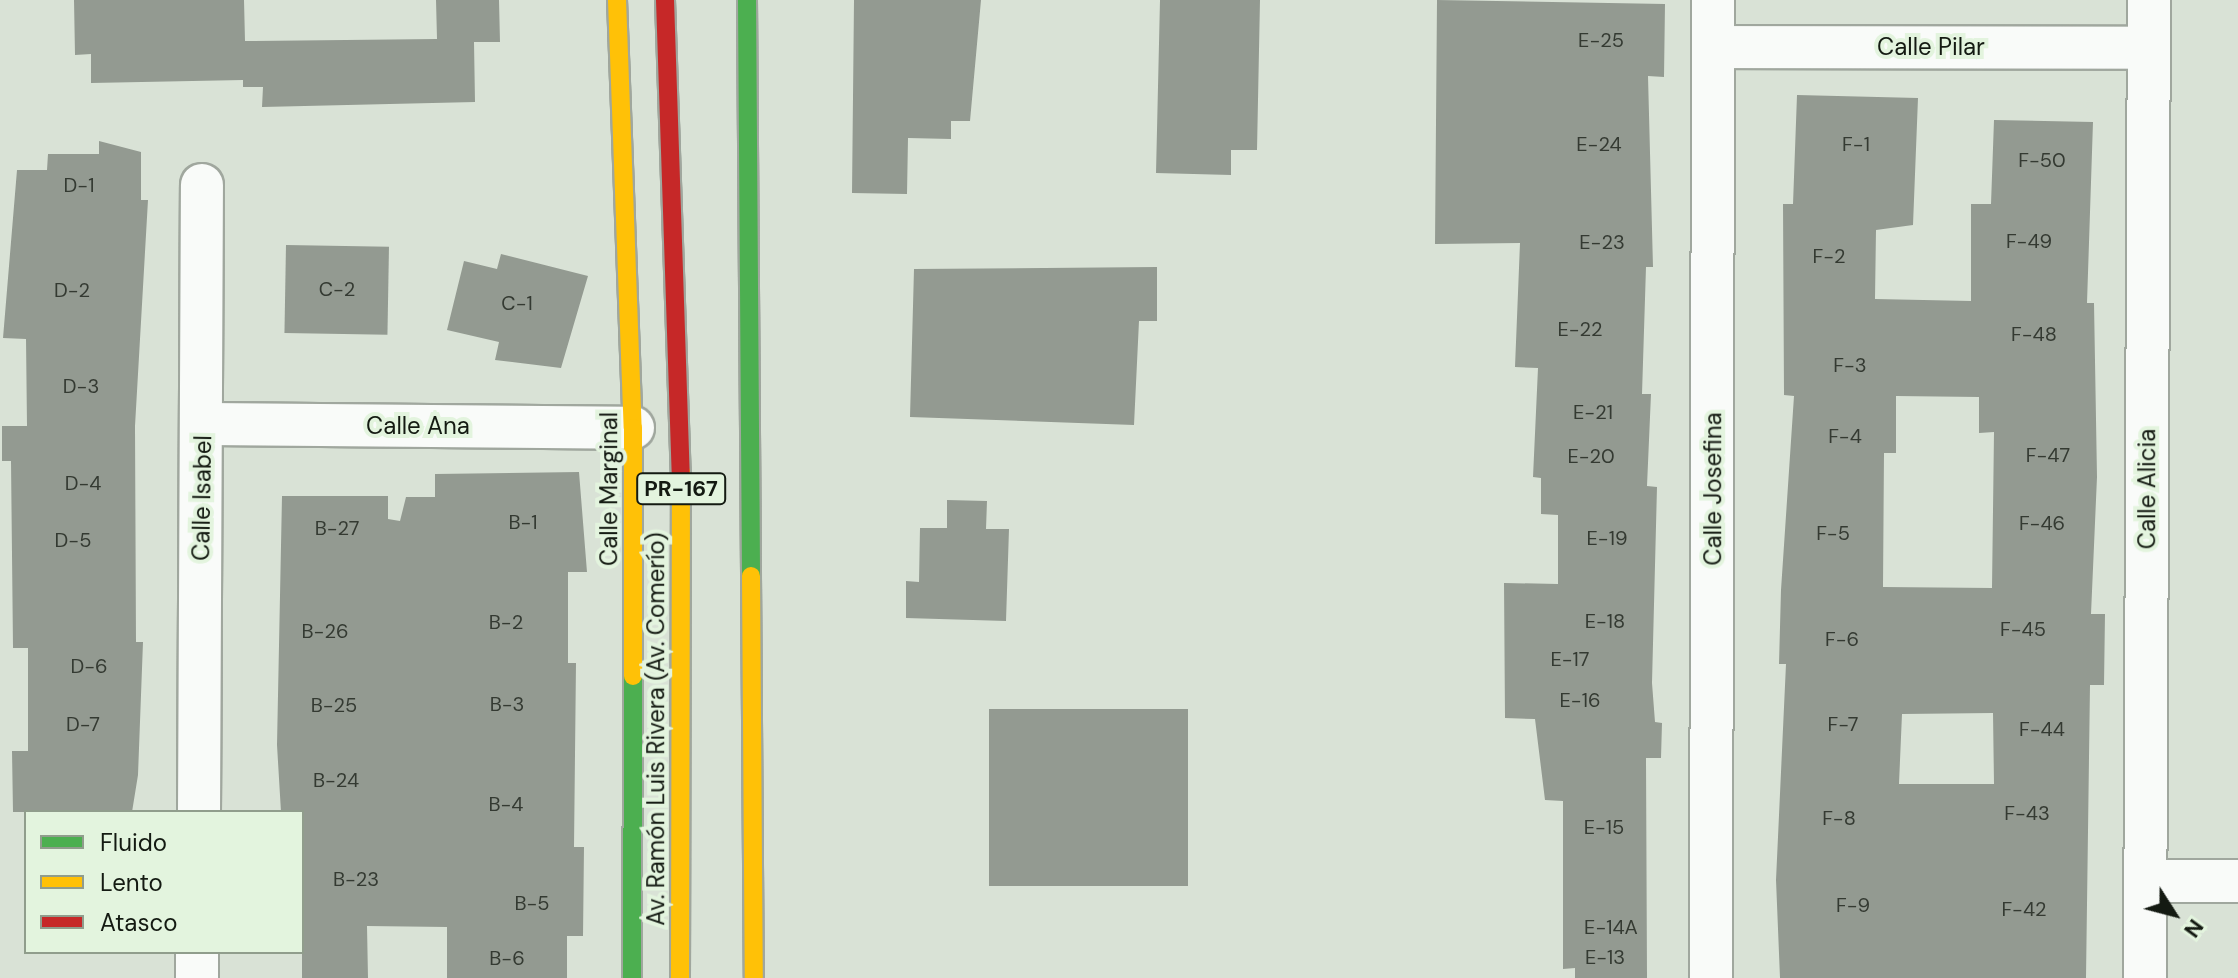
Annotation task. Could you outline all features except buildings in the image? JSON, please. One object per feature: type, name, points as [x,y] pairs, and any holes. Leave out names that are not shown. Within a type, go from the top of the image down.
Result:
[{"type":"main road","name":"Calle Marginal","points":[[617,0],[633,428],[632,978]]},
{"type":"main road","name":"Av. Ramón Luis Rivera (Av. Comerío)","points":[[665,0],[681,486],[680,978]]},
{"type":"main road","name":"PR-167","points":[[747,0],[754,978]]},
{"type":"street","name":"Calle Josefina","points":[[1711,978],[1713,0]]},
{"type":"street","name":"Calle Alicia","points":[[2145,978],[2149,0]]},
{"type":"street","name":"Calle Pilar","points":[[1713,47],[2149,48]]},
{"type":"street","name":"Calle Isabel","points":[[199,810],[202,185]]},
{"type":"street","name":"Calle Ana","points":[[202,424],[633,428]]},
{"type":"street","points":[[2145,881],[2238,881]]},
{"type":"street","points":[[197,954],[197,978]]},
{"type":"traffic: fast","points":[[747,0],[751,576]]},
{"type":"traffic: fast","points":[[632,978],[633,676]]},
{"type":"traffic: slow","points":[[617,0],[633,428],[633,676]]},
{"type":"traffic: slow","points":[[680,978],[681,472]]},
{"type":"traffic: slow","points":[[751,576],[754,978]]},
{"type":"traffic: jam","points":[[665,0],[681,472]]}]
